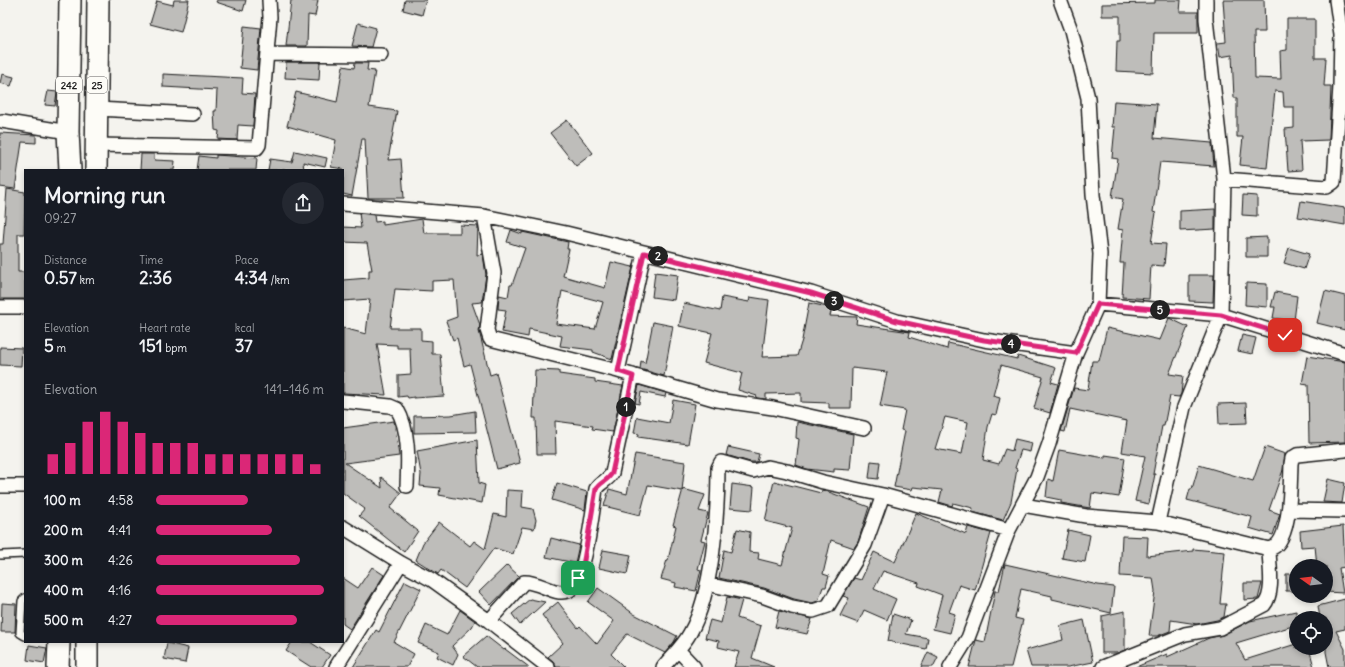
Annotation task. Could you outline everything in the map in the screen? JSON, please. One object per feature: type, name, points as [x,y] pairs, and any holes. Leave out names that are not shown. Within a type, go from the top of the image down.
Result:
[{"type":"main road","name":"242","points":[[70,0],[68,132],[70,169]]},
{"type":"main road","name":"25","points":[[96,169],[98,0]]},
{"type":"main road","points":[[58,667],[59,643]]},
{"type":"main road","points":[[87,643],[87,667]]},
{"type":"street","points":[[96,144],[257,148],[259,145],[270,17],[269,0]]},
{"type":"street","points":[[950,667],[968,638],[1009,530],[1037,476],[1049,444],[1076,353],[1098,304],[1100,254],[1093,194],[1088,98],[1071,30],[1060,0]]},
{"type":"street","points":[[1158,522],[1184,407],[1221,315],[1224,179],[1206,19],[1206,0]]},
{"type":"street","points":[[1224,179],[1327,187],[1332,185],[1336,179],[1342,70],[1341,35],[1336,0]]},
{"type":"street","points":[[267,54],[380,56]]},
{"type":"street","points":[[97,109],[193,114]]},
{"type":"street","points":[[2,121],[68,132]]},
{"type":"street","points":[[344,204],[484,216],[566,233],[811,293],[897,321],[984,340],[1076,353]]},
{"type":"street","points":[[484,216],[494,273],[487,330],[490,339],[618,371],[717,400],[773,408],[864,428]]},
{"type":"street","points":[[618,371],[644,253]]},
{"type":"street","points":[[1098,304],[1221,315],[1345,354]]},
{"type":"street","points":[[0,307],[24,307]]},
{"type":"street","points":[[489,620],[524,582],[530,581],[558,591],[568,591],[574,588],[583,566],[596,489],[600,484],[608,480],[612,473],[633,376]]},
{"type":"street","points":[[344,401],[390,406],[397,409],[404,426],[408,459],[407,486]]},
{"type":"street","points":[[1023,505],[1086,516],[1158,522],[1269,549],[1274,548],[1280,543],[1289,510],[1292,458],[1297,455],[1345,450]]},
{"type":"street","points":[[663,667],[690,634],[699,612],[707,584],[717,511],[718,468],[721,462],[753,471],[768,467],[823,482],[883,495],[1009,530]]},
{"type":"street","points":[[0,486],[24,486]]},
{"type":"street","points":[[707,584],[762,596],[792,607],[813,610],[828,606],[865,545],[883,495]]},
{"type":"street","points":[[1289,510],[1345,511]]},
{"type":"street","points":[[344,528],[401,563],[432,580],[489,620],[548,667]]},
{"type":"street","points":[[1103,667],[1185,634],[1220,628],[1264,605],[1268,600],[1270,588],[1269,549]]},
{"type":"street","points":[[336,667],[401,563]]},
{"type":"street","points":[[678,650],[694,667]]},
{"type":"lane","points":[[1,555],[24,554]]},
{"type":"lane","points":[[24,599],[22,601],[20,633],[24,635]]},
{"type":"building","points":[[174,0],[189,0],[181,32],[150,24],[157,1],[173,5]]},
{"type":"building","points":[[217,0],[246,0],[243,11],[216,2]]},
{"type":"building","points":[[291,0],[318,0],[315,16],[308,15],[307,46],[286,46]]},
{"type":"building","points":[[405,0],[426,0],[422,15],[403,10]]},
{"type":"building","points":[[1155,0],[1181,0],[1180,12],[1198,12],[1198,33],[1154,33],[1153,73],[1116,71],[1117,41],[1120,41],[1120,16],[1102,16],[1102,4],[1155,3]]},
{"type":"building","points":[[1223,0],[1264,0],[1265,32],[1254,32],[1255,78],[1281,79],[1280,51],[1287,50],[1287,19],[1315,19],[1315,58],[1326,58],[1324,86],[1331,86],[1329,140],[1300,141],[1302,170],[1288,171],[1285,129],[1294,128],[1294,107],[1284,107],[1283,92],[1275,91],[1267,168],[1240,165],[1243,137],[1237,137],[1237,98],[1234,98],[1232,55],[1220,57],[1218,43],[1226,42]]},
{"type":"building","points":[[358,23],[376,28],[371,47],[352,46]]},
{"type":"building","points":[[244,26],[261,28],[257,70],[240,68]]},
{"type":"building","points":[[286,62],[320,62],[319,80],[285,78]]},
{"type":"building","points":[[355,63],[368,63],[367,70],[375,71],[369,107],[397,111],[388,160],[401,159],[404,198],[368,198],[365,139],[362,139],[352,196],[344,194],[344,169],[331,167],[336,140],[287,126],[296,92],[337,102],[343,66],[354,68]]},
{"type":"building","points":[[2,74],[14,77],[11,86],[0,83]]},
{"type":"building","points":[[163,74],[243,78],[242,93],[255,94],[253,126],[238,125],[237,140],[218,139],[219,131],[215,130],[214,111],[216,111],[217,90],[163,87]]},
{"type":"building","points":[[48,91],[57,92],[55,106],[45,105]]},
{"type":"building","points":[[1114,101],[1157,104],[1154,138],[1212,143],[1214,166],[1160,162],[1153,212],[1156,213],[1151,243],[1166,244],[1164,266],[1151,265],[1149,299],[1122,297],[1124,263],[1120,263],[1123,230],[1118,229],[1123,199],[1112,197],[1118,159],[1112,158],[1115,127],[1112,127]]},
{"type":"building","points":[[567,120],[593,153],[576,166],[550,133]]},
{"type":"building","points":[[0,133],[36,135],[36,143],[22,142],[15,189],[0,187]]},
{"type":"building","points":[[295,151],[327,158],[325,167],[303,162],[304,169],[268,169],[270,159],[292,162]]},
{"type":"building","points":[[141,154],[154,154],[154,160],[175,161],[174,169],[140,169]]},
{"type":"building","points":[[216,155],[257,158],[256,169],[197,169],[199,156],[216,158]]},
{"type":"building","points":[[7,189],[24,192],[24,234],[18,234],[18,272],[24,272],[24,299],[0,299],[0,244],[3,244]]},
{"type":"building","points":[[1243,195],[1257,196],[1257,216],[1242,215]]},
{"type":"building","points":[[1301,201],[1345,208],[1345,225],[1298,217]]},
{"type":"building","points":[[1215,209],[1215,229],[1180,231],[1180,211]]},
{"type":"building","points":[[359,213],[374,215],[375,222],[383,221],[383,225],[422,219],[424,233],[460,233],[460,225],[478,226],[477,255],[483,254],[486,275],[482,302],[472,303],[480,325],[479,331],[490,375],[496,373],[520,463],[497,469],[470,364],[464,366],[457,338],[453,340],[446,321],[457,317],[454,280],[432,281],[432,291],[395,289],[390,328],[421,328],[421,340],[432,341],[432,354],[440,354],[444,396],[414,398],[408,398],[407,396],[398,397],[398,375],[411,374],[410,348],[397,348],[397,345],[377,344],[386,395],[344,393],[344,328],[366,334],[370,299],[344,301],[344,280],[369,278],[369,270],[372,270],[367,243],[344,242],[344,227],[361,228]]},
{"type":"building","points":[[511,230],[522,234],[522,232],[568,242],[567,249],[569,249],[563,276],[605,288],[611,262],[633,267],[612,359],[593,352],[593,350],[560,346],[562,336],[529,329],[528,337],[502,332],[506,310],[498,309],[499,295],[508,297],[510,285],[512,285],[525,248],[507,242]],"holes":[[[562,291],[603,302],[595,329],[556,324]]]},
{"type":"building","points":[[1267,237],[1267,257],[1246,257],[1246,238]]},
{"type":"building","points":[[1289,248],[1309,254],[1304,269],[1284,263]]},
{"type":"building","points":[[655,272],[678,275],[674,300],[652,297]]},
{"type":"building","points":[[1189,275],[1214,275],[1213,302],[1189,301]]},
{"type":"building","points":[[1246,283],[1267,284],[1267,307],[1245,305]]},
{"type":"building","points":[[1325,291],[1345,296],[1345,330],[1317,323]]},
{"type":"building","points":[[1275,292],[1297,296],[1294,321],[1273,318],[1275,307],[1271,307]]},
{"type":"building","points":[[722,297],[749,302],[750,297],[769,300],[762,357],[797,356],[802,340],[809,303],[832,308],[830,316],[857,317],[856,324],[910,332],[909,337],[947,349],[948,343],[1017,359],[1018,356],[1056,368],[1051,382],[1058,384],[1050,413],[1034,408],[1043,377],[1001,365],[993,396],[1000,398],[996,415],[992,414],[988,427],[983,460],[999,464],[1005,449],[1012,451],[1015,439],[1032,443],[1030,452],[1021,450],[1015,468],[1017,469],[1011,502],[1003,520],[972,512],[973,508],[953,503],[952,506],[939,502],[942,490],[913,487],[912,490],[894,487],[905,431],[901,430],[905,410],[880,406],[887,372],[852,368],[851,408],[829,408],[829,403],[801,402],[801,393],[766,394],[766,399],[756,398],[757,396],[738,390],[742,373],[704,363],[712,333],[679,326],[684,303],[720,311]],"holes":[[[945,417],[968,422],[962,454],[935,449]]]},
{"type":"building","points":[[1169,318],[1188,327],[1169,374],[1183,376],[1181,394],[1179,397],[1170,396],[1164,426],[1162,426],[1149,504],[1135,501],[1145,456],[1122,452],[1127,421],[1070,409],[1065,432],[1061,431],[1074,388],[1088,390],[1092,361],[1099,361],[1107,328],[1160,340]]},
{"type":"building","points":[[653,322],[673,326],[664,376],[640,369],[641,361],[645,363]]},
{"type":"building","points":[[1242,335],[1256,338],[1252,354],[1238,351]]},
{"type":"building","points":[[0,347],[22,348],[21,366],[0,365]]},
{"type":"building","points":[[1307,356],[1345,362],[1345,442],[1309,443],[1308,385],[1302,384]]},
{"type":"building","points":[[535,370],[559,371],[559,374],[595,379],[595,382],[623,386],[613,432],[592,429],[593,426],[555,421],[556,454],[537,454],[536,418],[533,418]]},
{"type":"building","points":[[639,385],[666,393],[665,397],[641,392],[639,404],[635,403]]},
{"type":"building","points":[[673,400],[695,404],[688,444],[638,437],[639,434],[634,433],[637,417],[669,423]]},
{"type":"building","points":[[1246,403],[1247,423],[1219,424],[1218,404]]},
{"type":"building","points":[[475,411],[476,432],[414,433],[414,416],[451,415]]},
{"type":"building","points":[[394,421],[399,456],[345,463],[382,488],[381,477],[401,493],[390,508],[418,531],[404,552],[359,516],[365,509],[344,494],[344,428]]},
{"type":"building","points":[[797,422],[853,434],[850,470],[834,469],[834,472],[807,469],[796,465],[799,439],[796,438]]},
{"type":"building","points":[[477,440],[479,483],[485,485],[482,503],[439,495],[440,488],[420,486],[421,474],[417,451]]},
{"type":"building","points":[[728,447],[759,454],[757,462],[750,462],[726,455]]},
{"type":"building","points":[[1265,447],[1285,454],[1283,470],[1269,510],[1280,514],[1273,535],[1249,528],[1252,517],[1187,500],[1199,465],[1253,481]]},
{"type":"building","points":[[1059,450],[1105,458],[1105,455],[1125,458],[1119,497],[1092,493],[1090,508],[1061,503],[1061,500],[1046,497],[1048,479],[1053,481]]},
{"type":"building","points":[[635,454],[685,462],[682,491],[648,485],[640,515],[604,506],[609,489],[627,494]]},
{"type":"building","points":[[871,461],[880,462],[878,479],[869,478]]},
{"type":"building","points":[[1328,479],[1345,483],[1342,503],[1323,502]]},
{"type":"building","points":[[774,481],[821,493],[822,490],[826,491],[869,507],[858,542],[854,548],[831,540],[823,574],[829,576],[826,587],[823,587],[818,601],[812,603],[794,599],[764,588],[719,578],[724,550],[731,552],[737,529],[750,532],[749,552],[759,553],[758,559],[782,565],[792,528],[765,521]]},
{"type":"building","points":[[557,483],[587,492],[585,510],[552,500]]},
{"type":"building","points":[[732,484],[754,487],[752,510],[730,508]]},
{"type":"building","points":[[683,489],[705,495],[699,511],[708,513],[701,540],[705,541],[698,569],[701,570],[696,591],[675,587],[676,583],[661,579],[668,560],[676,526],[673,525]]},
{"type":"building","points":[[507,490],[523,491],[522,507],[533,509],[536,520],[534,529],[522,527],[513,554],[494,548],[465,588],[441,570],[438,574],[416,560],[423,543],[439,522],[470,546],[474,541],[485,549],[494,514],[506,517]]},
{"type":"building","points":[[916,513],[966,534],[968,527],[991,533],[975,590],[959,585],[949,612],[955,614],[950,633],[933,629],[942,595],[918,586],[919,583],[883,571],[874,589],[896,599],[887,620],[864,610],[858,623],[840,616],[849,598],[843,596],[854,578],[861,580],[874,552],[895,562]]},
{"type":"building","points":[[1343,526],[1345,567],[1339,568],[1343,593],[1333,592],[1333,559],[1316,559],[1315,546],[1301,547],[1300,531]]},
{"type":"building","points":[[1068,530],[1090,535],[1085,562],[1062,558]]},
{"type":"building","points":[[1122,536],[1148,537],[1147,556],[1193,551],[1193,549],[1225,552],[1220,604],[1226,604],[1224,617],[1197,624],[1171,620],[1170,631],[1157,636],[1149,636],[1155,591],[1153,578],[1120,576]]},
{"type":"building","points":[[551,538],[579,545],[575,563],[546,557]]},
{"type":"building","points":[[603,550],[631,555],[627,574],[599,568]]},
{"type":"building","points":[[1005,564],[1098,585],[1114,587],[1111,613],[1052,599],[1052,596],[1021,589],[1015,618],[1023,620],[1011,667],[969,667],[976,640],[985,642],[995,591],[999,591]]},
{"type":"building","points":[[507,565],[519,576],[491,605],[479,592]]},
{"type":"building","points":[[372,567],[384,575],[350,629],[344,625],[344,579],[358,588]]},
{"type":"building","points":[[1286,574],[1289,574],[1289,591],[1286,591]]},
{"type":"building","points":[[405,581],[421,589],[394,642],[414,654],[407,667],[353,667],[376,630],[379,632]]},
{"type":"building","points":[[1244,583],[1262,583],[1258,599],[1244,600]]},
{"type":"building","points":[[598,588],[634,614],[677,636],[665,653],[627,634],[611,654],[624,667],[556,667],[553,661],[548,657],[563,643],[542,615],[558,602],[578,628],[580,626],[597,644],[614,621],[588,602]]},
{"type":"building","points":[[727,597],[742,600],[737,618],[761,626],[752,658],[774,667],[734,667],[739,652],[718,647],[719,641],[705,638],[710,620],[721,623]]},
{"type":"building","points":[[530,599],[545,602],[520,625],[512,614]]},
{"type":"building","points":[[1345,599],[1345,629],[1336,631],[1345,649],[1345,667],[1329,667],[1327,655],[1333,655],[1333,611],[1319,611],[1318,606]]},
{"type":"building","points":[[2,603],[16,604],[15,632],[1,632]]},
{"type":"building","points":[[460,610],[475,621],[472,627],[452,646],[458,654],[453,665],[437,657],[439,652],[418,643],[426,625],[447,635]]},
{"type":"building","points":[[779,611],[812,619],[807,634],[775,627]]},
{"type":"building","points":[[1125,611],[1125,650],[1117,653],[1102,653],[1102,616]]},
{"type":"building","points":[[1289,613],[1289,627],[1236,643],[1245,660],[1289,646],[1289,655],[1311,655],[1314,667],[1136,667],[1167,654],[1167,657],[1209,638],[1223,635],[1250,621]]},
{"type":"building","points":[[893,614],[911,620],[906,634],[928,638],[926,649],[888,641]]},
{"type":"building","points":[[1084,620],[1093,662],[1068,667],[1031,667],[1026,650],[1063,640],[1060,626]]},
{"type":"building","points":[[486,636],[529,667],[477,667],[463,656]]},
{"type":"building","points":[[167,643],[188,648],[185,663],[164,659]]},
{"type":"building","points":[[291,643],[312,643],[330,655],[322,667],[311,667],[286,651]]},
{"type":"building","points":[[29,645],[47,648],[44,663],[27,660]]},
{"type":"building","points":[[928,652],[938,657],[933,667],[921,667]]},
{"type":"route","points":[[578,578],[583,566],[596,489],[600,484],[606,482],[612,473],[633,376],[618,371],[644,253],[811,293],[897,321],[984,340],[1076,353],[1098,304],[1221,315],[1285,335]]}]
